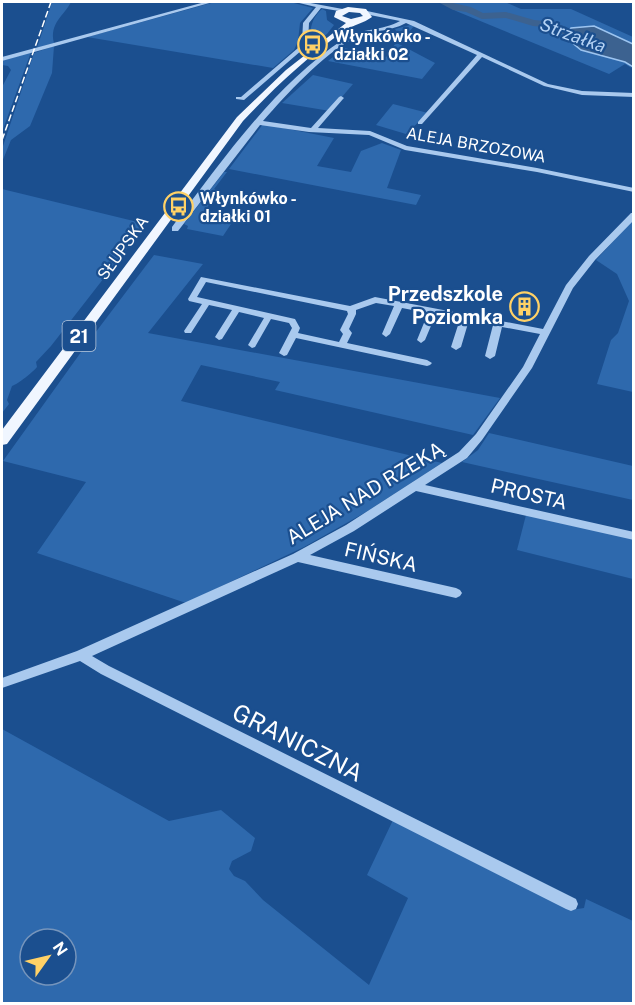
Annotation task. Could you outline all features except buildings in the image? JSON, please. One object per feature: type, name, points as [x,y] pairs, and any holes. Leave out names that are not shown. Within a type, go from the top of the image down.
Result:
[{"type":"main road","points":[[344,13],[364,9]]},
{"type":"main road","name":"21","points":[[355,21],[364,9]]},
{"type":"main road","points":[[344,13],[355,21]]},
{"type":"main road","name":"SŁUPSKA","points":[[334,35],[342,24],[344,13]]},
{"type":"main road","name":"SŁUPSKA","points":[[2,440],[240,119],[266,92],[334,35],[355,21]]},
{"type":"street","points":[[2,59],[210,2]]},
{"type":"street","points":[[298,2],[344,13]]},
{"type":"street","points":[[237,98],[242,99],[300,49],[305,42],[306,23],[319,6]]},
{"type":"street","points":[[364,9],[405,21],[534,80],[561,89],[633,95]]},
{"type":"street","points":[[175,229],[257,122],[278,99],[345,41],[362,33],[389,29],[405,21]]},
{"type":"street","points":[[420,123],[482,55]]},
{"type":"street","points":[[314,129],[341,98]]},
{"type":"street","name":"ALEJA BRZOZOWA","points":[[257,122],[370,133],[405,148],[537,170],[633,190]]},
{"type":"street","name":"ALEJA NAD RZEKĄ","points":[[81,654],[297,556],[350,528],[417,487],[463,454],[479,437],[527,368],[569,287],[592,258],[633,214]]},
{"type":"street","points":[[284,353],[296,328],[292,321],[192,299],[204,279],[351,309],[375,300],[545,332]]},
{"type":"street","points":[[188,331],[207,302]]},
{"type":"street","points":[[386,334],[399,305]]},
{"type":"street","points":[[219,337],[237,309]]},
{"type":"street","points":[[342,345],[348,333],[344,330],[352,314],[351,309]]},
{"type":"street","points":[[421,340],[433,312]]},
{"type":"street","points":[[252,345],[269,316]]},
{"type":"street","points":[[456,347],[465,318]]},
{"type":"street","points":[[490,356],[498,324]]},
{"type":"street","points":[[293,335],[427,363]]},
{"type":"street","name":"PROSTA","points":[[417,487],[633,536]]},
{"type":"street","name":"FIŃSKA","points":[[297,556],[456,593]]},
{"type":"street","points":[[2,683],[81,654]]},
{"type":"street","name":"GRANICZNA","points":[[81,654],[105,670],[571,904]]},
{"type":"shaded area","points":[[52,2],[71,2],[55,25],[54,43],[37,48]]},
{"type":"shaded area","points":[[215,2],[290,2],[313,8],[300,23],[298,41],[294,50],[273,68],[87,37]]},
{"type":"shaded area","points":[[441,2],[505,2],[521,9],[571,9],[633,37],[633,44],[603,29],[571,28],[564,36],[581,50],[626,62],[633,69],[625,64],[609,74],[456,11]]},
{"type":"shaded area","points":[[322,9],[326,11],[327,20],[334,25],[327,34],[307,48],[312,23]]},
{"type":"shaded area","points":[[414,26],[399,44],[435,63],[422,79],[328,61],[344,48],[386,57],[400,37],[395,29]]},
{"type":"shaded area","points":[[54,46],[52,73],[30,126],[11,140],[2,162],[2,149],[34,53]]},
{"type":"shaded area","points":[[31,52],[2,132],[2,87],[11,70],[8,66],[2,65],[2,61]]},
{"type":"shaded area","points":[[313,75],[353,84],[330,111],[282,103]]},
{"type":"shaded area","points":[[393,104],[428,113],[406,134],[376,125]]},
{"type":"shaded area","points":[[263,124],[334,138],[317,166],[351,172],[361,151],[382,143],[401,150],[387,188],[421,195],[416,205],[229,169]]},
{"type":"shaded area","points":[[224,172],[227,172],[214,189],[220,190],[204,212],[235,218],[223,236],[187,229],[188,226],[184,224]]},
{"type":"shaded area","points":[[2,189],[146,224],[36,362],[37,367],[12,386],[7,400],[9,404],[2,413]]},
{"type":"shaded area","points":[[633,220],[633,392],[597,384],[611,340],[618,333],[629,301],[617,274],[596,260]]},
{"type":"shaded area","points":[[154,255],[203,264],[148,333],[500,398],[473,435],[275,390],[280,382],[201,365],[181,401],[442,463],[366,512],[304,547],[186,603],[37,553],[86,482],[3,461]]},
{"type":"shaded area","points":[[489,433],[633,466],[633,500],[462,462],[478,450]]},
{"type":"shaded area","points":[[526,515],[633,539],[633,579],[517,550]]},
{"type":"shaded area","points":[[2,729],[169,821],[221,810],[255,838],[251,851],[232,861],[229,869],[234,876],[245,881],[263,900],[369,985],[408,898],[367,875],[393,820],[571,910],[584,908],[586,899],[633,921],[633,1003],[2,1003]]},
{"type":"water","points":[[594,26],[633,44],[633,67],[625,62],[581,50],[564,36],[571,28]]},
{"type":"waterway","name":"Strzałka","points":[[442,2],[456,8],[468,9],[482,16],[506,15],[533,23],[554,25],[563,31],[589,40]]},
{"type":"railway","points":[[2,140],[51,2]]},
{"type":"place","name":"Włynkówko - działki 02","points":[[313,45]]},
{"type":"place","name":"Włynkówko - działki 01","points":[[179,207]]},
{"type":"place","name":"Przedszkole Poziomka","points":[[524,306]]}]
